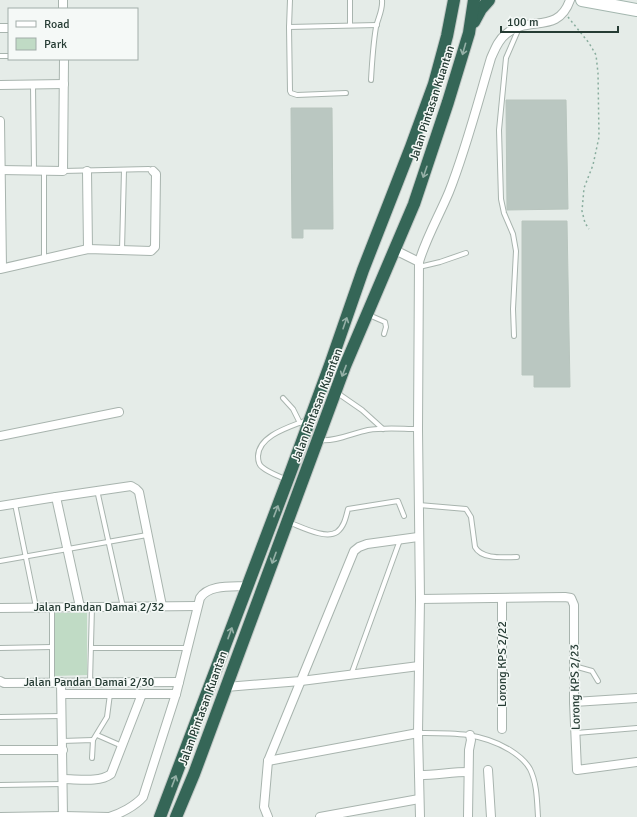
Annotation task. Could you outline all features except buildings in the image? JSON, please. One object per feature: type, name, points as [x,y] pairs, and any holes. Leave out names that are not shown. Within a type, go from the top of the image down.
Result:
[{"type":"highway","name":"Jalan Pintasan Kuantan","points":[[160,817],[288,480],[306,420],[434,84],[454,0]]},
{"type":"highway","points":[[469,33],[481,8],[489,0]]},
{"type":"highway","name":"Jalan Pintasan Kuantan","points":[[176,817],[194,774],[336,392],[367,314],[414,204],[469,33],[473,5]]},
{"type":"highway","points":[[451,15],[459,8],[473,5]]},
{"type":"street","points":[[420,817],[418,733],[420,599],[418,537],[419,265],[424,244],[444,204],[456,173],[491,58],[502,38],[506,33],[520,26],[550,22],[558,18],[564,12],[570,0]]},
{"type":"street","points":[[582,0],[637,10]]},
{"type":"street","points":[[0,170],[63,171],[64,60]]},
{"type":"street","points":[[0,85],[64,84]]},
{"type":"street","points":[[0,121],[1,268],[88,249],[151,251],[155,248],[156,174],[153,171]]},
{"type":"street","points":[[87,171],[88,249]]},
{"type":"street","points":[[395,250],[419,265]]},
{"type":"street","points":[[0,436],[119,412]]},
{"type":"street","points":[[0,506],[97,490],[131,486],[136,488],[139,492],[162,606]]},
{"type":"street","points":[[56,497],[80,607]]},
{"type":"street","points":[[268,817],[264,807],[268,761],[354,551],[367,544],[418,537]]},
{"type":"street","points":[[0,817],[109,817],[116,815],[139,802],[142,797],[176,694],[200,598],[203,593],[207,591],[223,587],[247,586]]},
{"type":"street","points":[[420,599],[502,598]]},
{"type":"street","name":"Lorong KPS 2/23","points":[[502,598],[572,598],[574,605],[574,702],[577,770],[637,762]]},
{"type":"street","name":"Lorong KPS 2/22","points":[[502,598],[502,729]]},
{"type":"street","name":"Jalan Pandan Damai 2/32","points":[[0,608],[197,606]]},
{"type":"street","points":[[226,686],[301,682],[419,666]]},
{"type":"street","name":"Jalan Pandan Damai 2/30","points":[[0,681],[4,683],[179,682]]},
{"type":"street","points":[[61,682],[63,816]]},
{"type":"street","points":[[62,694],[176,694]]},
{"type":"street","points":[[63,782],[106,778],[111,774],[142,694]]},
{"type":"street","points":[[574,702],[637,698]]},
{"type":"street","points":[[268,761],[418,733]]},
{"type":"street","points":[[468,817],[470,735]]},
{"type":"street","points":[[0,750],[62,750]]},
{"type":"street","points":[[488,770],[491,817]]},
{"type":"street","points":[[419,775],[468,772]]},
{"type":"street","points":[[320,817],[419,799]]},
{"type":"lane","points":[[290,0],[289,27],[291,93],[298,95],[346,93]]},
{"type":"lane","points":[[350,0],[350,25]]},
{"type":"lane","points":[[371,80],[373,45],[381,13],[382,0]]},
{"type":"lane","points":[[289,27],[377,25]]},
{"type":"lane","points":[[514,336],[512,309],[516,251],[501,199],[499,130],[506,58],[509,48],[520,26]]},
{"type":"lane","points":[[33,84],[34,170]]},
{"type":"lane","points":[[63,171],[149,169],[153,171]]},
{"type":"lane","points":[[44,170],[44,259]]},
{"type":"lane","points":[[122,250],[124,170]]},
{"type":"lane","points":[[419,265],[440,262],[466,253]]},
{"type":"lane","points":[[367,314],[384,322],[386,327],[384,334]]},
{"type":"lane","points":[[336,392],[362,410],[384,429]]},
{"type":"lane","points":[[283,398],[306,420],[265,440],[258,452],[258,458],[259,464],[262,467],[288,480]]},
{"type":"lane","points":[[318,440],[333,440],[359,432],[384,429],[418,428]]},
{"type":"lane","points":[[97,490],[123,607]]},
{"type":"lane","points":[[288,522],[320,534],[333,533],[338,532],[342,526],[348,509],[398,501],[404,516]]},
{"type":"lane","points":[[15,504],[36,607]]},
{"type":"lane","points":[[418,505],[466,510],[471,517],[475,547],[477,551],[485,555],[518,557]]},
{"type":"lane","points":[[0,561],[67,548],[108,543],[148,535]]},
{"type":"lane","points":[[351,675],[400,540]]},
{"type":"lane","points":[[52,607],[52,682]]},
{"type":"lane","points":[[90,682],[92,607]]},
{"type":"lane","points":[[0,648],[52,647]]},
{"type":"lane","points":[[91,648],[188,648]]},
{"type":"lane","points":[[574,666],[592,671],[598,681]]},
{"type":"lane","points":[[92,758],[93,740],[107,717],[110,694]]},
{"type":"lane","points":[[0,717],[62,716]]},
{"type":"lane","points":[[575,733],[637,728]]},
{"type":"lane","points":[[418,733],[456,733],[487,738],[501,744],[523,759],[530,768],[533,776],[536,790],[538,817]]},
{"type":"lane","points":[[97,735],[122,746]]},
{"type":"lane","points":[[62,741],[93,740]]},
{"type":"lane","points":[[0,785],[63,782]]},
{"type":"path","points":[[564,12],[589,43],[596,55],[598,73],[599,137],[594,166],[584,188],[582,211],[585,223],[589,229]]},
{"type":"green space","points":[[54,613],[87,613],[87,675],[54,676]]}]
